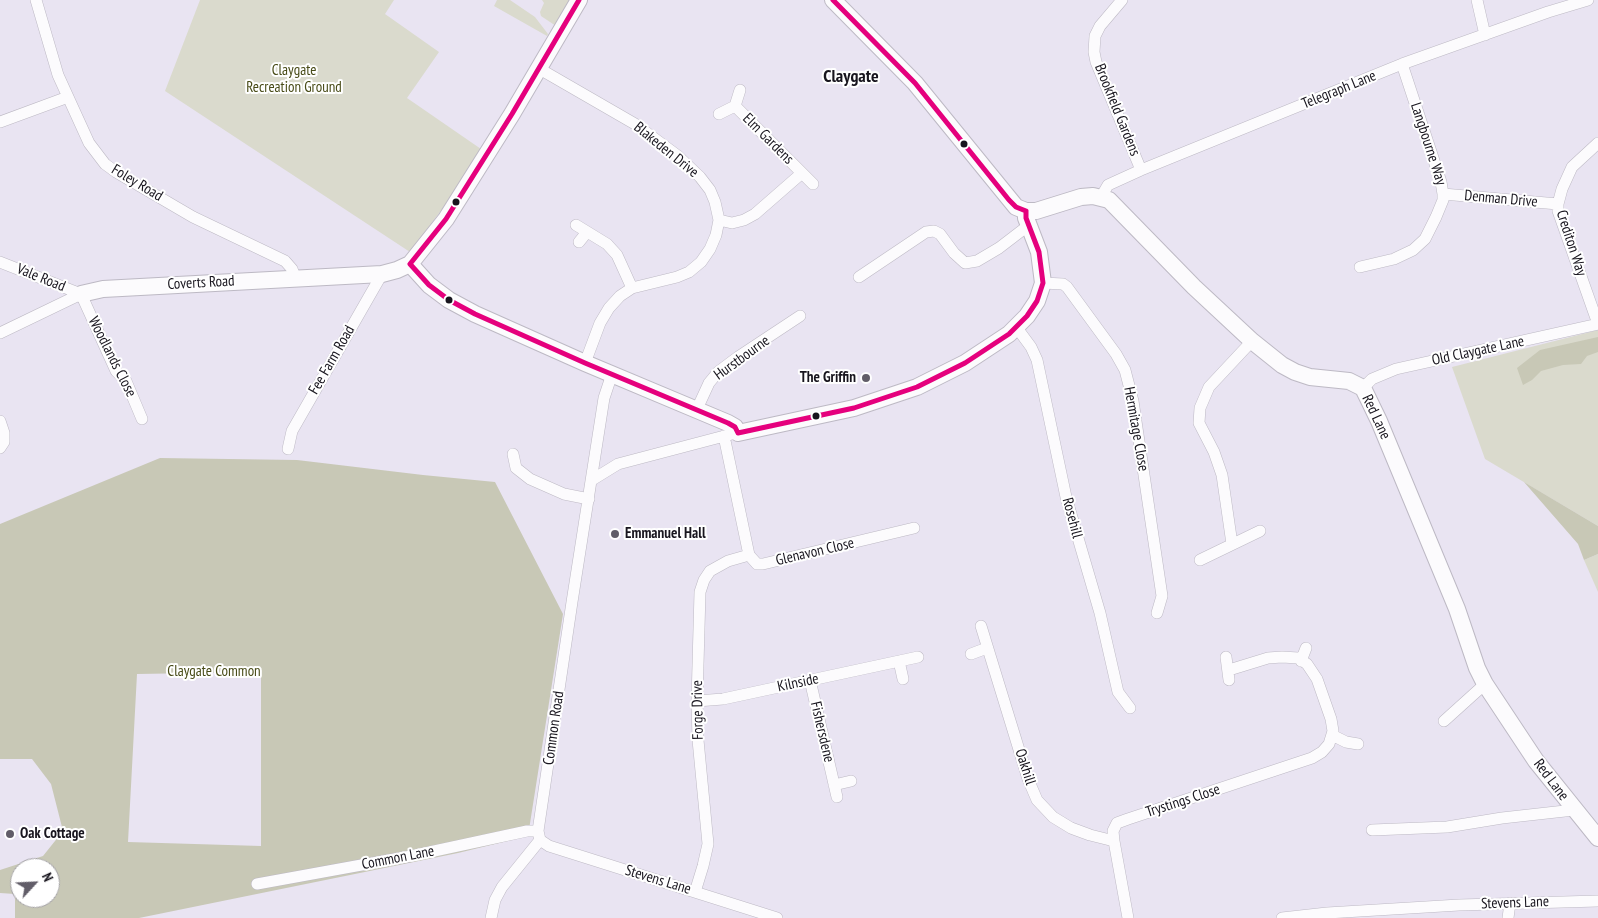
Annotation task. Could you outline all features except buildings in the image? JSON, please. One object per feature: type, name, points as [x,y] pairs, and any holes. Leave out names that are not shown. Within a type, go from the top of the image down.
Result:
[{"type":"street","name":"Foley Road","points":[[36,0],[58,75],[89,143],[99,157],[110,168],[193,217],[285,261],[292,269],[295,278]]},
{"type":"street","points":[[579,0],[512,114],[446,219],[410,264],[429,285],[449,300],[475,314],[585,363],[697,409],[734,427],[731,434],[749,556]]},
{"type":"street","points":[[592,480],[618,464],[731,434],[854,408],[917,387],[965,363],[1016,328],[1037,300],[1043,283],[1039,252],[1027,218],[1009,200],[914,83],[833,0]]},
{"type":"street","name":"Brookfield Gardens","points":[[1122,0],[1094,36],[1094,52],[1096,62],[1141,170]]},
{"type":"street","points":[[1477,0],[1485,34]]},
{"type":"street","name":"Telegraph Lane","points":[[1101,197],[1108,186],[1141,170],[1402,64],[1548,12],[1588,0]]},
{"type":"street","name":"Langbourne Way","points":[[1360,267],[1394,259],[1413,250],[1425,239],[1436,217],[1444,194],[1402,64]]},
{"type":"street","name":"Blakeden Drive","points":[[538,68],[635,124],[678,156],[700,177],[710,190],[719,220]]},
{"type":"street","name":"Elm Gardens","points":[[719,114],[735,106],[740,90]]},
{"type":"street","points":[[0,122],[68,97]]},
{"type":"street","name":"Elm Gardens","points":[[735,106],[813,184]]},
{"type":"street","name":"Crediton Way","points":[[1598,143],[1572,167],[1562,189],[1558,204],[1558,211],[1598,324]]},
{"type":"street","name":"Elm Gardens","points":[[719,220],[732,223],[744,220],[754,214],[802,173]]},
{"type":"street","name":"Denman Drive","points":[[1444,194],[1558,204]]},
{"type":"street","points":[[859,277],[926,232],[934,231],[940,234],[957,257],[965,263],[977,261],[999,248],[1027,218],[1047,208],[1080,197],[1101,197]]},
{"type":"street","name":"Red Lane","points":[[1101,197],[1118,207],[1194,287],[1252,341],[1282,365],[1310,377],[1348,381],[1363,388],[1379,420],[1457,609],[1477,668],[1485,684],[1536,761],[1598,838]]},
{"type":"street","points":[[585,363],[600,323],[608,308],[620,296],[632,288],[678,277],[689,272],[710,249],[716,235],[719,220]]},
{"type":"street","points":[[576,224],[607,244],[617,255],[632,288]]},
{"type":"street","points":[[579,242],[587,232]]},
{"type":"street","name":"Vale Road","points":[[0,262],[81,294]]},
{"type":"street","name":"Coverts Road","points":[[0,333],[81,294],[104,289],[382,274],[410,264]]},
{"type":"street","name":"Fee Farm Road","points":[[288,449],[292,431],[382,274]]},
{"type":"street","name":"Hermitage Close","points":[[1043,283],[1063,284],[1068,287],[1116,354],[1127,378],[1133,400],[1162,596],[1157,613]]},
{"type":"street","name":"Woodlands Close","points":[[81,294],[116,371],[126,381],[142,419]]},
{"type":"street","name":"Hurstbourne","points":[[697,409],[709,383],[718,372],[800,316]]},
{"type":"street","name":"Old Claygate Lane","points":[[1363,388],[1372,379],[1396,369],[1598,324]]},
{"type":"street","name":"Rosehill","points":[[1016,328],[1028,343],[1036,360],[1066,497],[1100,613],[1118,692],[1130,708]]},
{"type":"street","points":[[1232,544],[1222,475],[1214,452],[1199,423],[1200,408],[1202,399],[1209,387],[1252,341]]},
{"type":"street","name":"Common Road","points":[[539,835],[604,398],[612,374]]},
{"type":"street","points":[[0,421],[4,433],[4,442],[0,448]]},
{"type":"street","points":[[513,454],[516,468],[530,479],[564,494],[589,499]]},
{"type":"street","name":"Glenavon Close","points":[[749,556],[757,564],[763,564],[914,528]]},
{"type":"street","points":[[1200,560],[1260,531]]},
{"type":"street","name":"Forge Drive","points":[[695,892],[708,844],[698,740],[699,607],[704,580],[710,572],[718,565],[749,556]]},
{"type":"street","name":"Oakhill","points":[[981,626],[1028,779],[1037,800],[1053,817],[1071,828],[1114,841]]},
{"type":"street","points":[[971,654],[987,648]]},
{"type":"street","points":[[1301,660],[1306,648]]},
{"type":"street","name":"Kilnside","points":[[697,701],[723,699],[918,657]]},
{"type":"street","points":[[1226,657],[1229,675],[1275,658],[1298,658],[1307,664],[1317,679],[1331,719],[1332,735],[1346,742],[1358,744]]},
{"type":"street","points":[[899,661],[903,679]]},
{"type":"street","name":"Fishersdene","points":[[810,680],[837,797]]},
{"type":"street","points":[[1444,721],[1485,684]]},
{"type":"street","name":"Trystings Close","points":[[1114,841],[1113,831],[1117,824],[1128,818],[1312,758],[1322,752],[1329,744],[1332,735]]},
{"type":"street","points":[[834,784],[851,781]]},
{"type":"street","name":"Red Lane","points":[[1372,830],[1447,828],[1502,818],[1574,810]]},
{"type":"street","name":"Common Lane","points":[[257,884],[384,861],[527,831],[539,835]]},
{"type":"street","points":[[491,918],[495,900],[502,887],[539,835]]},
{"type":"street","name":"Stevens Lane","points":[[539,835],[549,846],[777,918]]},
{"type":"street","points":[[1114,841],[1128,918]]},
{"type":"street","name":"Stevens Lane","points":[[1282,918],[1337,912],[1510,903],[1598,901]]},
{"type":"street","points":[[1508,918],[1510,903]]},
{"type":"green space","name":"Claygate Recreation Ground","points":[[200,0],[394,0],[385,14],[439,52],[407,98],[481,149],[457,189],[410,252],[165,91]]},
{"type":"green space","points":[[497,0],[510,0],[535,17],[548,34],[547,36],[494,6]]},
{"type":"green space","points":[[542,0],[570,0],[556,26],[541,16],[540,12],[544,3]]},
{"type":"green space","points":[[1598,330],[1598,526],[1485,459],[1452,367]]},
{"type":"green space","points":[[1598,337],[1598,352],[1587,356],[1581,364],[1563,365],[1541,371],[1532,380],[1523,385],[1517,368],[1540,350]]},
{"type":"green space","name":"Claygate Common","points":[[160,458],[297,460],[495,482],[563,614],[528,836],[458,853],[139,918],[15,918],[15,908],[60,908],[60,858],[37,858],[43,856],[63,831],[51,784],[32,759],[0,759],[0,524]],"holes":[[[261,672],[261,846],[128,842],[137,674]]]},
{"type":"green space","points":[[1524,482],[1598,526],[1598,554],[1584,560],[1578,544]]},
{"type":"green space","points":[[1598,554],[1598,592],[1584,560]]},
{"type":"green space","name":"Claygate Common","points":[[10,867],[10,894],[0,893],[0,870]]},
{"type":"transit line","points":[[410,264],[446,219],[512,114],[579,0]]},
{"type":"transit line","points":[[833,0],[915,83],[1009,200],[1016,207],[1026,211]]},
{"type":"transit line","points":[[738,433],[854,408],[917,387],[965,363],[1009,334],[1027,316],[1037,301],[1043,283],[1039,252],[1026,218],[1026,211]]},
{"type":"transit line","points":[[410,264],[429,285],[449,300],[475,314],[728,423],[735,427],[738,433]]},
{"type":"place","name":"The Griffin","points":[[866,378]]},
{"type":"place","name":"Emmanuel Hall","points":[[615,534]]},
{"type":"place","name":"Oak Cottage","points":[[10,834]]},
{"type":"district","name":"Claygate","points":[[851,77]]}]
